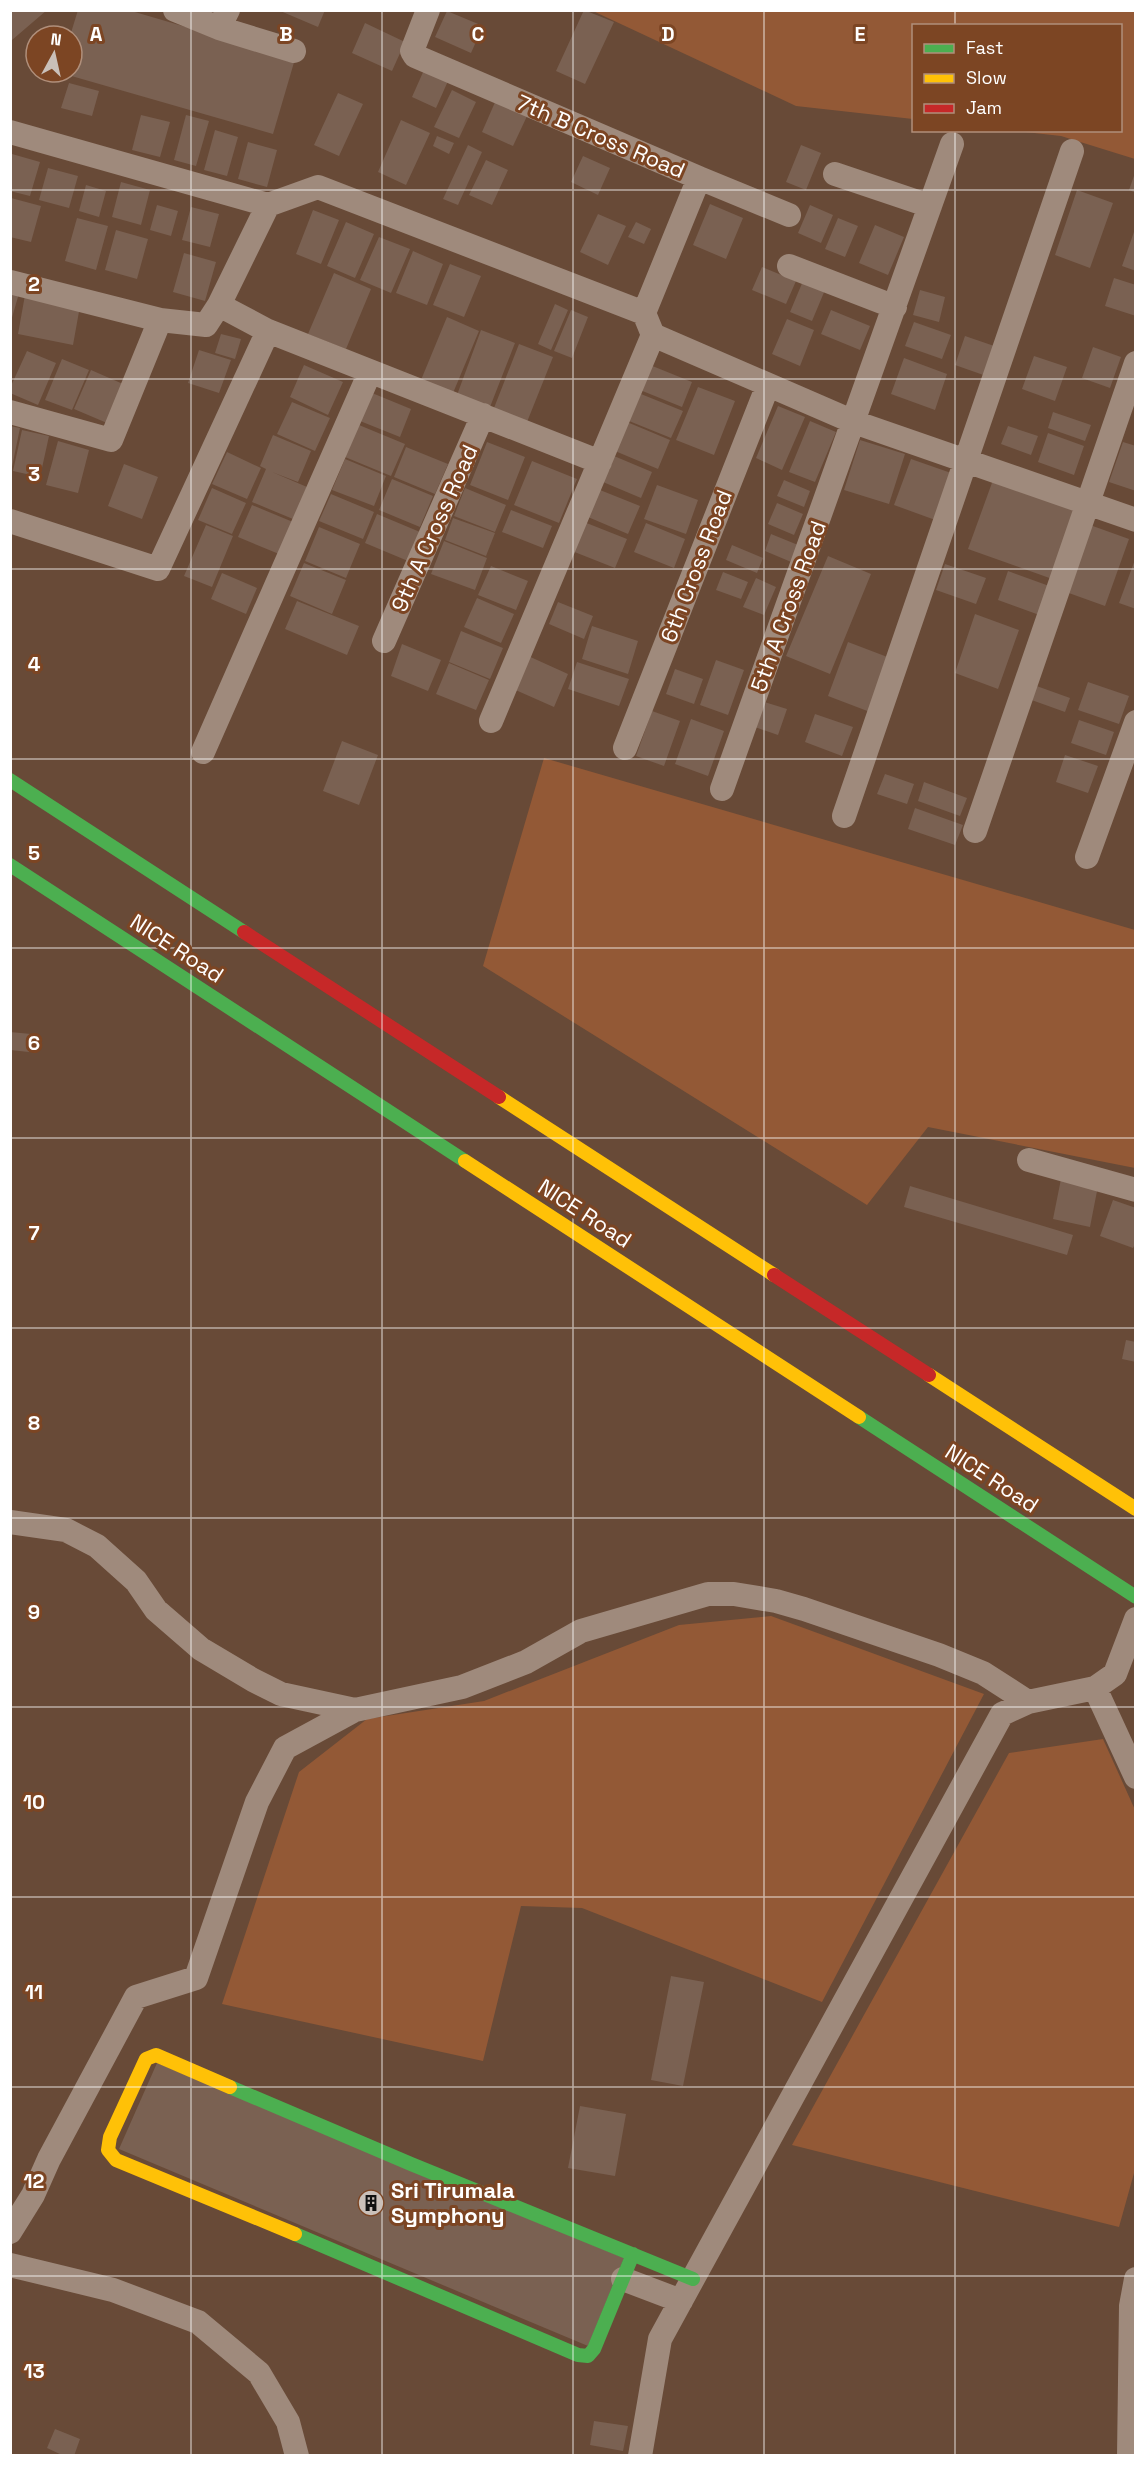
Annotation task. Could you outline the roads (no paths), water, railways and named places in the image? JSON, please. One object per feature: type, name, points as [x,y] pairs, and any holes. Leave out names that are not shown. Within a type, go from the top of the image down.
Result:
[{"type":"main road","points":[[10,780],[1136,1509]]},
{"type":"main road","name":"NICE Road","points":[[10,865],[1136,1597]]},
{"type":"main road","points":[[633,2254],[594,2349],[588,2356],[578,2355],[400,2277],[116,2160],[108,2150],[110,2137],[146,2059],[156,2055],[411,2164],[633,2254],[693,2279]]},
{"type":"street","points":[[175,10],[223,19],[294,51]]},
{"type":"street","name":"7th B Cross Road","points":[[428,10],[412,51],[415,56],[699,178],[600,462],[491,721]]},
{"type":"street","points":[[10,132],[268,205],[318,187],[648,324],[768,385],[854,422],[1136,520]]},
{"type":"street","name":"5th A Cross Road","points":[[722,789],[952,144]]},
{"type":"street","points":[[844,816],[1072,151]]},
{"type":"street","points":[[834,174],[930,206]]},
{"type":"street","points":[[699,178],[789,215]]},
{"type":"street","points":[[10,282],[160,320],[206,325],[219,305],[268,205]]},
{"type":"street","points":[[789,266],[895,307]]},
{"type":"street","points":[[219,305],[268,331],[600,462]]},
{"type":"street","points":[[10,412],[111,440],[160,320]]},
{"type":"street","points":[[10,521],[158,569],[268,331]]},
{"type":"street","points":[[975,831],[1136,363]]},
{"type":"street","points":[[203,752],[370,372]]},
{"type":"street","name":"6th Cross Road","points":[[625,748],[768,385]]},
{"type":"street","name":"9th A Cross Road","points":[[384,641],[483,415]]},
{"type":"street","points":[[1087,857],[1136,722]]},
{"type":"street","points":[[1029,1160],[1136,1190]]},
{"type":"street","points":[[10,1522],[66,1530],[97,1546],[136,1581],[156,1610],[201,1649],[253,1680],[281,1694],[355,1710]]},
{"type":"street","points":[[10,2232],[33,2196],[49,2159],[136,1997],[196,1978],[257,1802],[285,1748],[355,1710],[462,1687],[525,1662],[581,1630],[708,1594],[734,1594],[776,1601],[816,1613],[939,1655],[984,1673],[1028,1702]]},
{"type":"street","points":[[640,2456],[660,2339],[1002,1714],[1028,1702],[1095,1688],[1115,1674],[1136,1619]]},
{"type":"street","points":[[1095,1688],[1136,1777]]},
{"type":"street","points":[[10,2265],[113,2290],[198,2322],[259,2373],[288,2422],[297,2456]]},
{"type":"street","points":[[623,2279],[681,2301]]},
{"type":"street","points":[[1129,2456],[1131,2306],[1136,2279]]},
{"type":"place","name":"Sri Tirumala Symphony","points":[[371,2203]]}]
